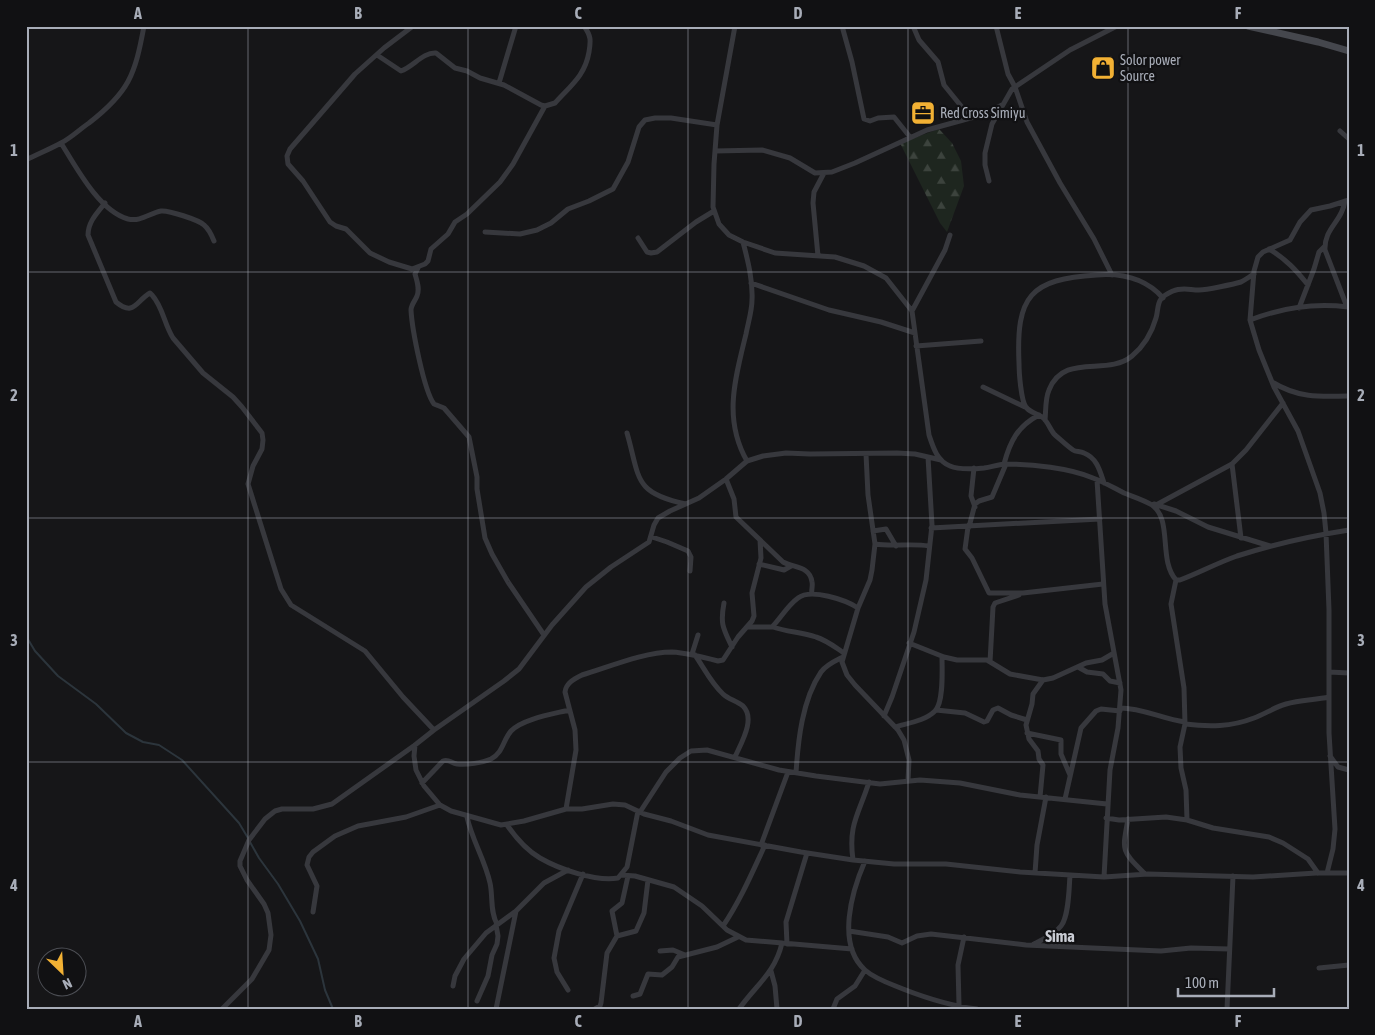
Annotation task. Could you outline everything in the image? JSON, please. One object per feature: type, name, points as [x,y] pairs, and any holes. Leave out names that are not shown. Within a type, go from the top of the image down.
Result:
[{"type":"main road","points":[[1248,26],[1349,51]]},
{"type":"street","points":[[26,160],[62,143],[112,104],[122,92],[138,59],[144,26]]},
{"type":"street","points":[[413,26],[355,74],[290,149],[287,156],[288,164],[330,222],[346,229],[370,252],[389,262],[412,269],[418,268],[428,261],[431,249],[448,234],[455,222],[471,210],[500,182],[513,164],[545,106]]},
{"type":"street","points":[[499,83],[516,26]]},
{"type":"street","points":[[377,55],[400,71],[432,52],[455,68],[467,71],[485,80],[499,83],[545,106],[555,103],[582,74],[587,63],[591,40],[590,34],[584,26]]},
{"type":"street","points":[[735,26],[717,125],[712,191],[714,211],[719,224],[729,236],[775,254],[835,257],[864,266],[886,278],[912,311],[929,435],[935,452],[941,460],[949,466],[984,468],[1005,464],[1033,464],[1079,473],[1149,503],[1176,511],[1208,527],[1270,546]]},
{"type":"street","points":[[842,26],[864,118],[870,121],[878,118],[894,117],[910,137]]},
{"type":"street","points":[[913,26],[919,40],[938,62],[944,85],[970,117]]},
{"type":"street","points":[[996,26],[1008,74],[1037,142],[1094,239],[1112,275]]},
{"type":"street","points":[[989,182],[985,165],[985,153],[992,124],[1002,105],[1015,87],[1070,50],[1117,26]]},
{"type":"street","points":[[715,151],[762,150],[790,158],[815,173],[832,172],[927,130],[984,114],[1002,105]]},
{"type":"street","points":[[485,232],[520,234],[537,230],[551,223],[568,209],[613,189],[628,162],[639,126],[645,120],[671,118],[717,125]]},
{"type":"street","points":[[1340,131],[1349,139]]},
{"type":"street","points":[[62,143],[82,178],[105,203],[119,214],[129,219],[143,218],[162,211],[198,221],[204,225],[214,241]]},
{"type":"street","points":[[818,256],[813,203],[814,192],[824,173]]},
{"type":"street","points":[[1250,320],[1266,314],[1300,308],[1329,305],[1348,307],[1325,250],[1327,234],[1341,215],[1347,200]]},
{"type":"street","points":[[1327,873],[1333,849],[1335,829],[1330,756],[1326,533],[1320,493],[1298,431],[1272,382],[1259,350],[1250,320],[1254,274],[1258,257],[1269,249],[1290,240],[1300,222],[1311,210],[1347,200]]},
{"type":"street","points":[[105,203],[93,218],[89,226],[88,235],[116,302],[125,309],[128,309],[150,293],[152,294],[161,308],[173,338],[203,373],[242,406],[262,433],[264,440],[262,449],[253,466],[248,484],[281,589],[291,604],[305,615],[333,630],[365,651],[403,697],[434,730]]},
{"type":"street","points":[[638,238],[647,252],[657,252],[696,222],[714,211]]},
{"type":"street","points":[[912,311],[946,250],[950,235]]},
{"type":"street","points":[[743,242],[749,264],[752,306],[734,390],[732,413],[735,435],[747,461]]},
{"type":"street","points":[[1300,308],[1319,252],[1325,245]]},
{"type":"street","points":[[1269,249],[1283,257],[1293,266],[1308,285]]},
{"type":"street","points":[[418,268],[415,274],[418,295],[412,305],[414,339],[428,391],[434,404],[444,408],[468,437],[477,478],[477,490],[485,538],[508,582],[544,635]]},
{"type":"street","points":[[1045,420],[1048,391],[1054,380],[1067,370],[1085,366],[1108,365],[1133,355],[1151,332],[1160,300],[1177,289],[1206,289],[1241,282],[1254,274]]},
{"type":"street","points":[[1025,407],[1022,397],[1018,337],[1026,302],[1046,284],[1075,277],[1112,275],[1142,281],[1156,290],[1163,298]]},
{"type":"street","points":[[751,283],[829,310],[895,326],[915,333]]},
{"type":"street","points":[[916,346],[981,341]]},
{"type":"street","points":[[1272,382],[1285,390],[1299,395],[1349,396]]},
{"type":"street","points":[[984,387],[1039,415],[1045,420],[1051,430],[1072,449],[1083,452],[1093,459],[1098,465],[1104,483]]},
{"type":"street","points":[[1156,505],[1232,464],[1246,450],[1283,403]]},
{"type":"street","points":[[1039,415],[1026,422],[1011,443],[992,497],[979,501],[975,506],[968,527],[965,549],[972,558],[989,593],[1024,593],[1103,584]]},
{"type":"street","points":[[628,432],[641,482],[654,494],[666,500],[687,504]]},
{"type":"street","points":[[222,1009],[252,979],[269,950],[271,936],[268,913],[240,866],[242,854],[265,819],[275,811],[287,808],[319,808],[332,804],[504,681],[519,669],[544,635],[586,587],[611,567],[644,547],[652,537],[654,525],[658,518],[699,498],[747,461],[763,456],[786,453],[897,453],[941,460]]},
{"type":"street","points":[[866,454],[868,495],[875,544],[870,580],[858,608],[842,662],[847,675],[895,727],[904,740],[909,760],[908,781]]},
{"type":"street","points":[[884,716],[909,643],[924,588],[931,528],[928,457]]},
{"type":"street","points":[[1232,464],[1241,538]]},
{"type":"street","points":[[974,468],[971,496],[975,506]]},
{"type":"street","points":[[726,479],[734,499],[736,517],[784,562],[791,566],[802,568],[809,574],[812,594]]},
{"type":"street","points":[[1097,480],[1105,604],[1120,683],[1118,728],[1110,770],[1107,804],[1104,877]]},
{"type":"street","points":[[1149,503],[1162,516],[1168,566],[1171,575],[1176,580]]},
{"type":"street","points":[[931,528],[1100,519]]},
{"type":"street","points":[[873,531],[886,529],[896,546]]},
{"type":"street","points":[[1176,580],[1270,546],[1326,533],[1349,530]]},
{"type":"street","points":[[652,537],[688,551],[691,557],[690,571]]},
{"type":"street","points":[[566,809],[576,750],[575,730],[565,687],[572,680],[582,675],[650,655],[670,652],[718,661],[723,660],[754,616],[752,593],[761,553],[760,540]]},
{"type":"street","points":[[875,544],[896,546],[918,544],[929,546]]},
{"type":"street","points":[[759,564],[780,570],[791,566]]},
{"type":"street","points":[[1176,580],[1171,604],[1184,688],[1185,723],[1180,747],[1181,768],[1186,790],[1187,820]]},
{"type":"street","points":[[990,662],[991,626],[995,603],[1024,593]]},
{"type":"street","points":[[747,627],[769,628],[773,626],[799,596],[812,594],[842,599],[858,608]]},
{"type":"street","points":[[724,603],[721,620],[722,627],[732,647]]},
{"type":"street","points":[[773,626],[787,632],[823,639],[844,655]]},
{"type":"street","points":[[698,635],[693,655],[724,695],[742,705],[747,712],[748,721],[735,757]]},
{"type":"street","points":[[909,643],[942,657],[956,660],[980,659],[990,662],[1010,674],[1042,680],[1053,678],[1086,663],[1102,660],[1114,653]]},
{"type":"street","points":[[796,773],[806,707],[814,686],[821,671],[831,662],[844,655]]},
{"type":"street","points":[[895,727],[924,718],[936,710],[940,699],[942,657]]},
{"type":"street","points":[[1078,667],[1087,672],[1103,674],[1110,681],[1120,683]]},
{"type":"street","points":[[1329,672],[1349,673]]},
{"type":"street","points":[[1035,873],[1043,797],[1043,765],[1039,759],[1038,751],[1026,733],[1033,694],[1042,680]]},
{"type":"street","points":[[1065,799],[1079,734],[1085,722],[1096,711],[1101,709],[1140,710],[1166,719],[1210,727],[1226,726],[1256,718],[1286,704],[1329,697]]},
{"type":"street","points":[[936,710],[965,713],[984,722],[989,718],[993,710],[998,708],[1027,720]]},
{"type":"street","points":[[422,782],[445,760],[464,764],[490,759],[500,752],[509,734],[516,727],[536,719],[569,710]]},
{"type":"street","points":[[1026,733],[1061,740],[1061,754],[1070,775]]},
{"type":"street","points":[[415,745],[415,766],[422,782],[440,806],[451,812],[487,822],[507,825],[566,809],[582,809],[613,804],[625,806],[708,835],[806,853],[894,864],[946,864],[1035,873],[1104,877],[1145,874],[1253,877],[1349,873]]},
{"type":"street","points":[[507,825],[515,837],[540,858],[568,870],[609,880],[618,878],[627,867],[639,812],[666,772],[680,758],[691,751],[708,750],[788,772],[880,784],[920,780],[960,783],[1020,795],[1107,804]]},
{"type":"street","points":[[1330,756],[1338,767],[1349,770]]},
{"type":"street","points":[[723,926],[740,898],[763,845],[788,772]]},
{"type":"street","points":[[852,860],[853,822],[869,782]]},
{"type":"street","points":[[314,912],[317,886],[307,865],[309,857],[313,852],[335,836],[358,826],[406,817],[440,806]]},
{"type":"street","points":[[467,816],[471,834],[490,881],[493,913],[498,936],[488,976],[477,1001]]},
{"type":"street","points":[[1106,818],[1166,817],[1187,820],[1213,828],[1269,837],[1283,843],[1308,859],[1318,873]]},
{"type":"street","points":[[1128,818],[1124,844],[1125,852],[1132,862],[1145,874]]},
{"type":"street","points":[[739,1009],[771,971],[779,958],[784,943],[786,922],[806,853]]},
{"type":"street","points":[[866,861],[854,892],[848,924],[855,957],[865,970],[887,982],[928,999],[977,1009]]},
{"type":"street","points":[[453,986],[455,976],[464,959],[486,933],[516,911],[544,884],[568,870]]},
{"type":"street","points":[[568,990],[557,972],[554,958],[559,931],[584,874]]},
{"type":"street","points":[[622,875],[678,889],[702,906],[723,926],[746,940],[852,949]]},
{"type":"street","points":[[1034,945],[1061,926],[1069,894],[1070,875]]},
{"type":"street","points":[[595,1009],[601,1004],[607,953],[617,936],[612,911],[622,903],[628,876]]},
{"type":"street","points":[[1227,1009],[1233,876]]},
{"type":"street","points":[[617,936],[636,931],[644,913],[648,880]]},
{"type":"street","points":[[496,1009],[516,911]]},
{"type":"street","points":[[849,931],[888,937],[902,943],[917,936],[931,934],[1034,945],[1142,951],[1191,948],[1229,949]]},
{"type":"street","points":[[633,996],[640,994],[648,974],[662,975],[672,967],[678,957],[716,947],[738,936]]},
{"type":"street","points":[[961,1007],[958,965],[964,937]]},
{"type":"street","points":[[660,951],[673,950],[685,955]]},
{"type":"street","points":[[1319,968],[1349,966]]},
{"type":"street","points":[[833,1009],[837,999],[855,986],[865,970]]},
{"type":"street","points":[[771,971],[775,986],[777,1009]]},
{"type":"green space","points":[[939,129],[952,143],[961,161],[964,186],[947,232],[940,223],[900,143]]},
{"type":"waterway","points":[[26,636],[35,651],[58,676],[96,704],[126,733],[143,742],[159,745],[182,760],[239,823],[248,838]]},
{"type":"waterway","points":[[250,842],[300,921],[318,959],[325,990],[333,1009]]},
{"type":"place","name":"Solor power Source","points":[[1103,68]]},
{"type":"place","name":"Red Cross Simiyu","points":[[923,113]]},
{"type":"district","name":"Sima","points":[[1060,936]]}]
